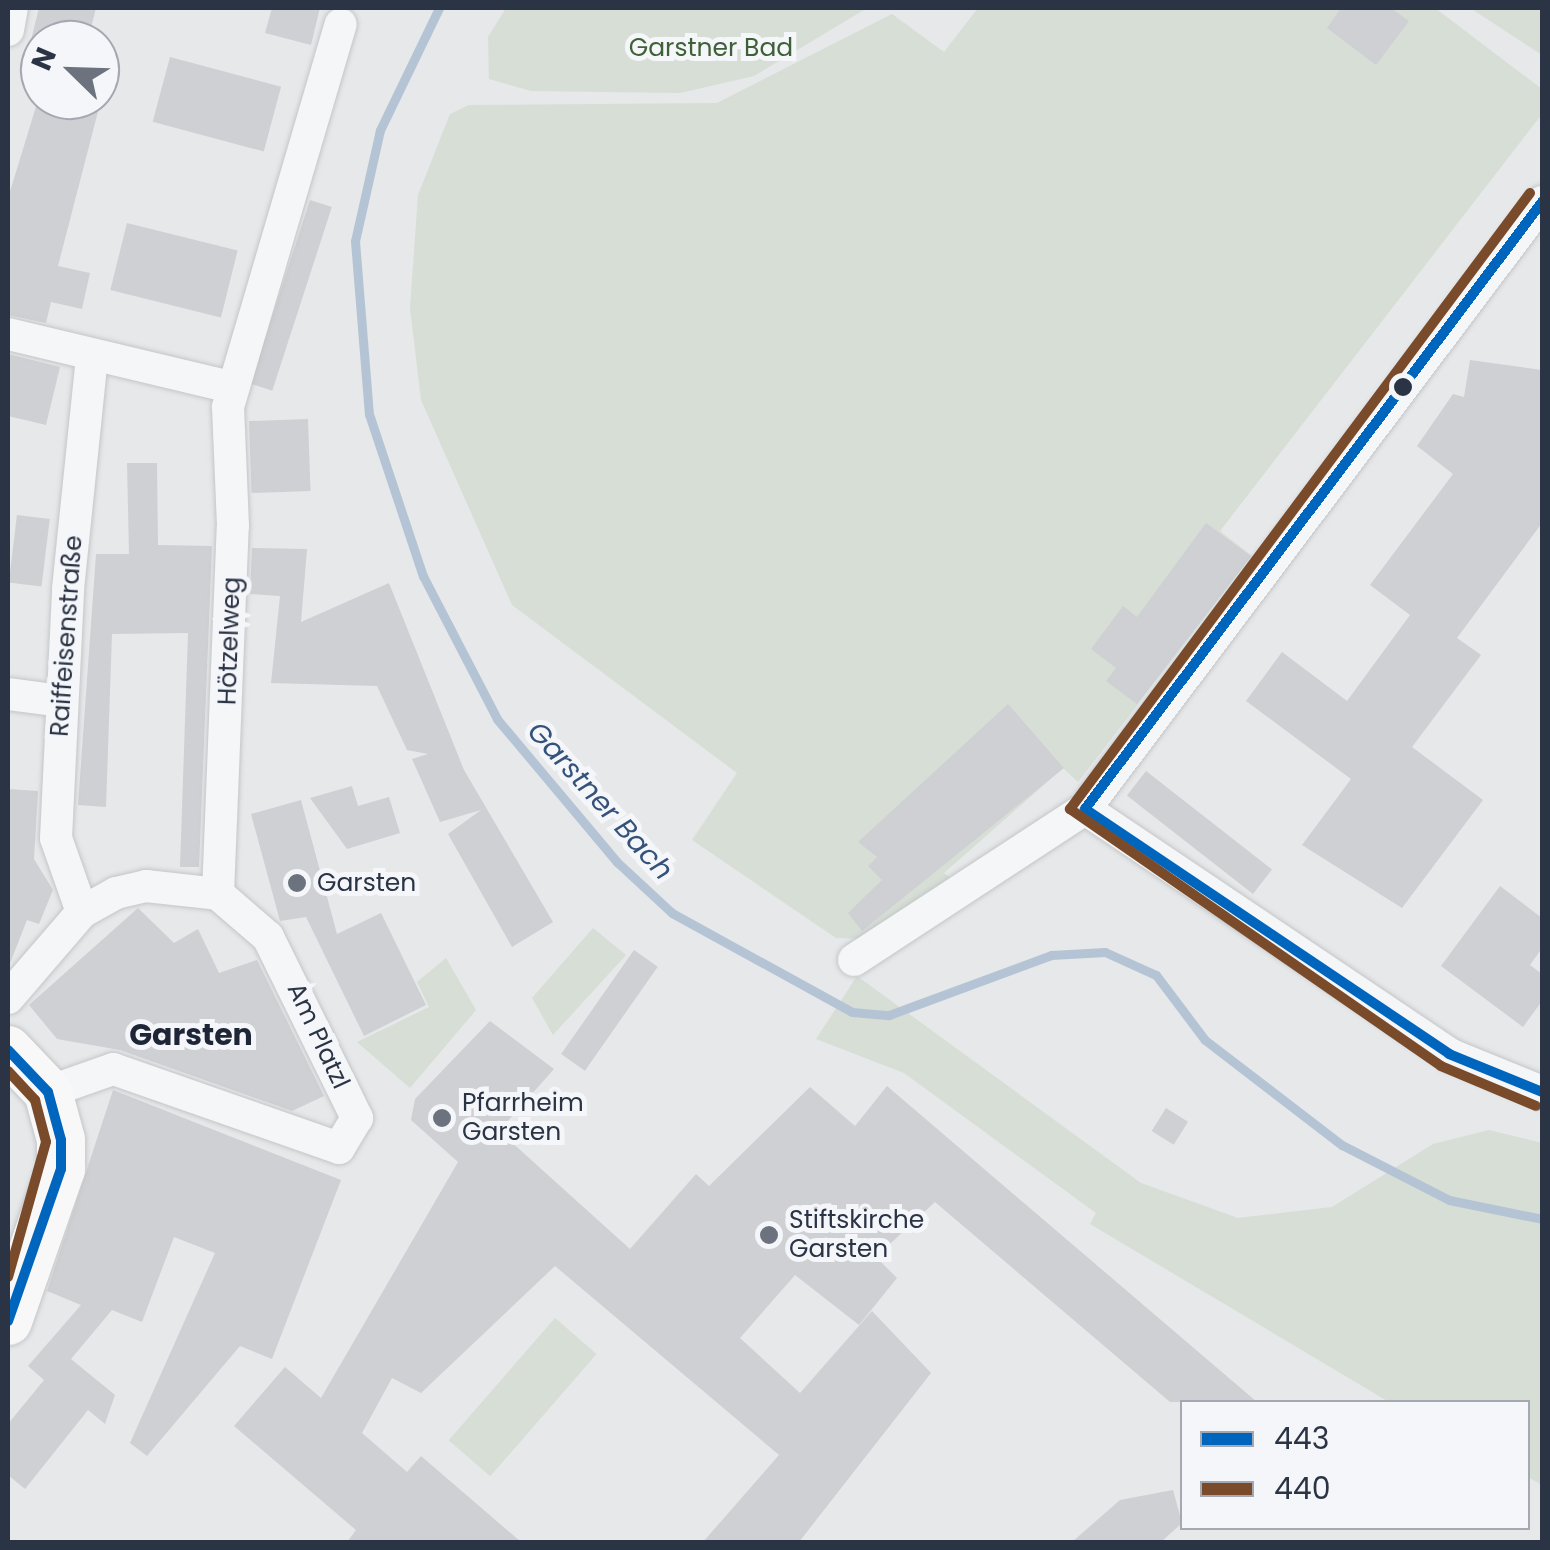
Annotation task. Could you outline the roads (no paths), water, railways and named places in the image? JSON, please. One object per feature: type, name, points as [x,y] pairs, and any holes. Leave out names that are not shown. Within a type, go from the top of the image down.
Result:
[{"type":"street","points":[[8,30],[12,8]]},
{"type":"street","name":"Hötzelweg","points":[[218,894],[231,387],[340,24]]},
{"type":"street","points":[[854,960],[1085,810],[1542,202]]},
{"type":"street","points":[[8,334],[231,387]]},
{"type":"street","name":"Raiffeisenstraße","points":[[82,912],[56,838],[61,701],[92,356]]},
{"type":"street","points":[[8,694],[61,701]]},
{"type":"street","points":[[1085,810],[1448,1054],[1542,1092]]},
{"type":"street","points":[[8,998],[82,912],[146,886],[218,894]]},
{"type":"street","name":"Am Platzl","points":[[48,1092],[113,1069],[339,1148],[356,1118],[283,964],[243,909],[218,894]]},
{"type":"street","points":[[8,1050],[48,1092],[61,1169],[8,1321]]},
{"type":"waterway","name":"Garstner Bach","points":[[439,8],[380,130],[355,241],[369,414],[423,576],[497,719],[617,862],[672,913],[852,1012],[889,1015],[1051,955],[1105,952],[1156,975],[1205,1040],[1342,1145],[1449,1200],[1542,1219]]},
{"type":"place","name":"Garsten","points":[[297,883]]},
{"type":"place","name":"Pfarrheim Garsten","points":[[442,1118]]},
{"type":"place","name":"Stiftskirche Garsten","points":[[769,1235]]},
{"type":"district","name":"Garsten","points":[[191,1035]]},
{"type":"park label","name":"Garstner Bad","points":[[711,48]]}]
